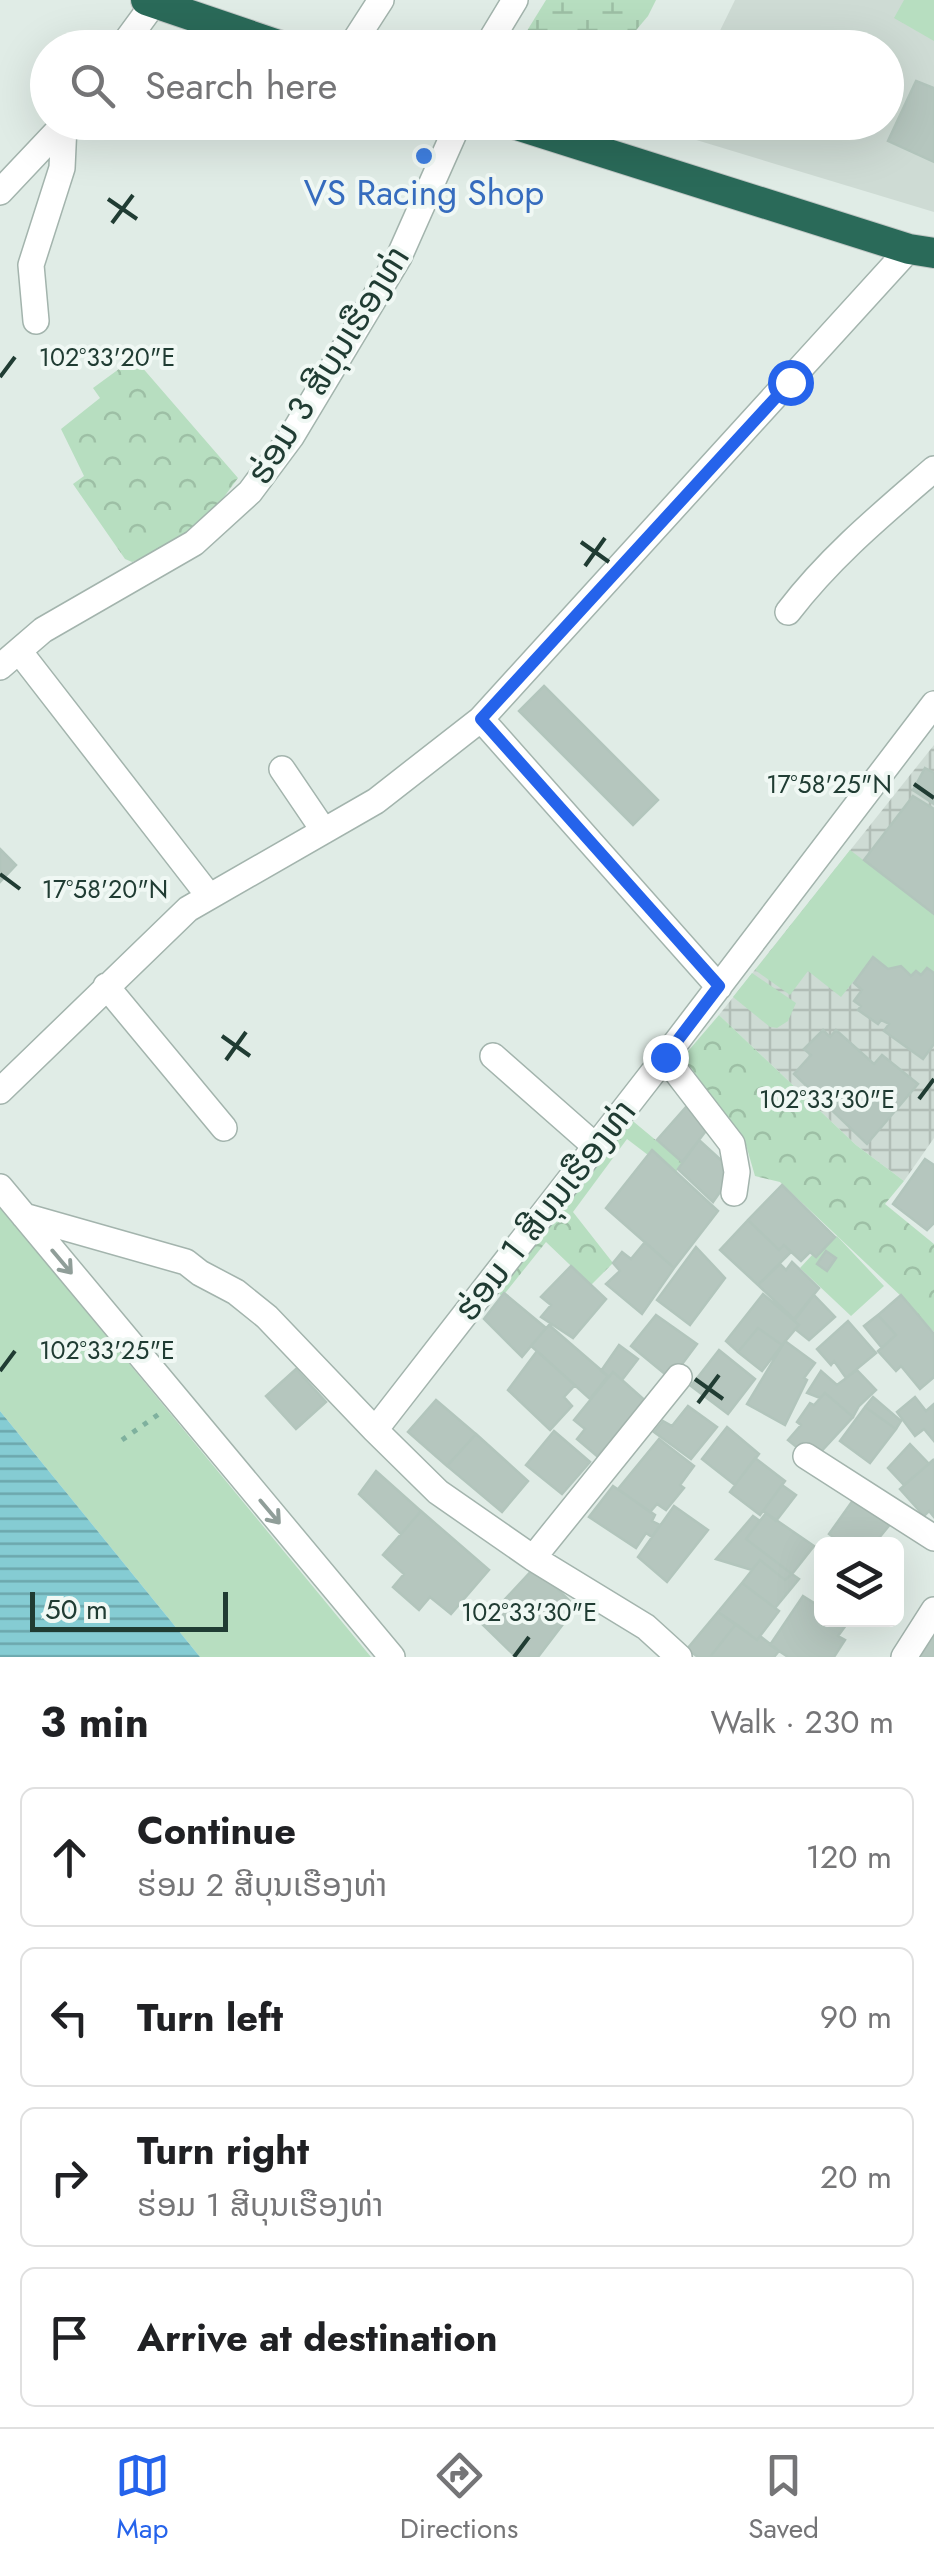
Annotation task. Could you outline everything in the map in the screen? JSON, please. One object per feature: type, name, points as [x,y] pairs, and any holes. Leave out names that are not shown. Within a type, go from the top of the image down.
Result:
[{"type":"highway","points":[[150,1],[235,30]]},
{"type":"highway","points":[[565,140],[922,251]]},
{"type":"street","points":[[362,30],[382,0]]},
{"type":"street","points":[[497,30],[515,0]]},
{"type":"street","points":[[132,30],[150,1]]},
{"type":"street","points":[[0,192],[50,140]]},
{"type":"street","points":[[36,321],[32,265],[62,168],[64,140]]},
{"type":"street","name":"ຮ່ອມ 3 ສີບຸນເຮືອງທ່າ","points":[[9,659],[43,630],[194,543],[250,492],[290,437],[399,257],[451,140]]},
{"type":"street","points":[[0,1092],[188,908],[376,801],[481,719],[922,251]]},
{"type":"street","points":[[788,612],[816,576],[934,469]]},
{"type":"street","points":[[9,659],[209,896]]},
{"type":"street","name":"ຮ່ອມ 1 ສີບຸນເຮືອງທ່າ","points":[[375,1430],[934,704]]},
{"type":"street","points":[[481,719],[719,986]]},
{"type":"street","points":[[282,768],[324,831]]},
{"type":"street","points":[[106,986],[224,1128]]},
{"type":"street","points":[[492,1056],[594,1145]]},
{"type":"street","points":[[665,1057],[732,1144],[737,1172],[734,1193]]},
{"type":"street","points":[[0,1186],[392,1657]]},
{"type":"street","points":[[24,1216],[186,1262],[236,1292],[267,1317],[438,1492],[533,1558],[646,1627],[678,1657]]},
{"type":"street","points":[[533,1558],[679,1376]]},
{"type":"street","points":[[806,1456],[934,1538]]},
{"type":"street","points":[[904,1657],[934,1610]]},
{"type":"path","points":[[122,1440],[178,1401]]},
{"type":"shaded area","points":[[735,0],[934,0],[934,212],[696,140],[904,140],[904,30],[720,30]]},
{"type":"shaded area","points":[[934,745],[934,1138],[904,1181],[856,1145],[719,1015]]},
{"type":"green space","points":[[546,0],[656,0],[636,30],[527,30]]},
{"type":"green space","points":[[904,0],[934,0],[934,41],[894,18]]},
{"type":"green space","points":[[134,358],[238,478],[202,527],[178,544],[132,562],[125,559],[73,484],[84,476],[61,429],[100,398],[93,388]]},
{"type":"green space","points":[[850,850],[934,914],[934,973],[927,968],[921,975],[911,976],[901,966],[888,969],[873,957],[841,997],[808,971],[790,995],[755,970]]},
{"type":"green space","points":[[752,973],[796,1003],[788,1021],[777,1028],[770,1027],[733,997]]},
{"type":"green space","points":[[719,1015],[856,1145],[904,1181],[885,1204],[934,1244],[934,1332],[780,1182],[755,1176],[746,1145],[683,1057]]},
{"type":"green space","points":[[628,1117],[682,1162],[676,1172],[653,1151],[648,1155],[627,1139],[573,1212],[613,1263],[591,1285],[546,1242],[502,1297],[493,1285]]},
{"type":"green space","points":[[0,1207],[371,1657],[200,1657],[0,1411]]},
{"type":"green space","points":[[837,1236],[884,1286],[851,1316],[800,1268]]},
{"type":"water","points":[[0,1411],[200,1657],[0,1657]]},
{"type":"building","points":[[916,81],[934,88],[934,162],[888,141],[904,140],[904,107]]},
{"type":"building","points":[[544,686],[658,800],[633,825],[519,711]]},
{"type":"building","points":[[925,768],[934,773],[934,804],[913,790]]},
{"type":"building","points":[[913,796],[934,809],[934,914],[864,860]]},
{"type":"building","points":[[0,849],[16,865],[0,882]]},
{"type":"building","points":[[873,957],[888,969],[901,966],[911,976],[916,971],[921,975],[927,968],[934,973],[934,1044],[923,1059],[884,1031],[889,1024],[881,1020],[878,1024],[858,1010],[861,1006],[854,1001],[862,990],[854,983]]},
{"type":"building","points":[[823,1030],[830,1037],[836,1030],[874,1064],[882,1055],[918,1084],[867,1144],[794,1074],[811,1055],[804,1049]]},
{"type":"building","points":[[686,1107],[709,1127],[682,1162],[657,1140]]},
{"type":"building","points":[[699,1140],[734,1172],[713,1202],[678,1169]]},
{"type":"building","points":[[652,1150],[718,1211],[674,1268],[606,1208]]},
{"type":"building","points":[[925,1159],[934,1165],[934,1223],[927,1230],[893,1204]]},
{"type":"building","points":[[782,1185],[835,1237],[816,1257],[810,1252],[801,1261],[784,1245],[779,1250],[748,1220]]},
{"type":"building","points":[[748,1220],[779,1250],[784,1245],[791,1252],[758,1285],[720,1250]]},
{"type":"building","points":[[645,1242],[674,1268],[642,1314],[606,1284],[620,1271],[613,1263],[622,1252],[631,1259]]},
{"type":"building","points":[[696,1247],[725,1278],[690,1325],[657,1300]]},
{"type":"building","points":[[826,1251],[836,1258],[827,1271],[817,1264]]},
{"type":"building","points":[[792,1262],[819,1288],[794,1319],[758,1285],[780,1264],[786,1270]]},
{"type":"building","points":[[571,1266],[606,1299],[573,1338],[541,1317],[551,1305],[541,1297]]},
{"type":"building","points":[[504,1293],[546,1328],[522,1357],[484,1319]]},
{"type":"building","points":[[763,1294],[799,1325],[782,1345],[758,1328],[738,1352],[726,1341]]},
{"type":"building","points":[[814,1295],[835,1317],[809,1340],[795,1329],[799,1325],[794,1321]]},
{"type":"building","points":[[901,1295],[934,1334],[934,1377],[920,1389],[901,1366],[896,1371],[878,1351],[896,1335],[878,1315]]},
{"type":"building","points":[[656,1315],[697,1344],[671,1379],[631,1346]]},
{"type":"building","points":[[878,1315],[896,1335],[882,1348],[864,1326]]},
{"type":"building","points":[[848,1321],[876,1353],[846,1378],[834,1361],[831,1365],[817,1349]]},
{"type":"building","points":[[549,1325],[608,1376],[590,1399],[531,1346]]},
{"type":"building","points":[[758,1328],[782,1345],[762,1371],[738,1352]]},
{"type":"building","points":[[785,1341],[815,1363],[804,1378],[807,1380],[785,1425],[747,1404]]},
{"type":"building","points":[[619,1345],[638,1359],[622,1380],[613,1372],[609,1377],[601,1371]]},
{"type":"building","points":[[719,1350],[755,1379],[728,1414],[691,1386]]},
{"type":"building","points":[[537,1351],[575,1385],[564,1397],[572,1406],[550,1430],[508,1390]]},
{"type":"building","points":[[296,1369],[326,1402],[296,1429],[266,1396]]},
{"type":"building","points":[[857,1370],[876,1390],[853,1417],[825,1393],[820,1398],[807,1393],[821,1371],[837,1385]]},
{"type":"building","points":[[613,1372],[650,1405],[615,1451],[607,1446],[597,1456],[577,1439],[585,1429],[574,1420]]},
{"type":"building","points":[[825,1393],[853,1417],[817,1456],[803,1443],[799,1449],[788,1440],[801,1425],[797,1422],[810,1403],[814,1405]]},
{"type":"building","points":[[873,1397],[901,1421],[896,1429],[865,1407]]},
{"type":"building","points":[[915,1397],[926,1411],[934,1404],[934,1441],[924,1429],[915,1436],[897,1412]]},
{"type":"building","points":[[436,1400],[476,1434],[447,1466],[408,1432]]},
{"type":"building","points":[[688,1406],[717,1427],[691,1459],[654,1432],[663,1421],[672,1426]]},
{"type":"building","points":[[865,1407],[896,1429],[870,1463],[840,1441]]},
{"type":"building","points":[[727,1427],[759,1454],[735,1485],[702,1459]]},
{"type":"building","points":[[554,1431],[590,1462],[562,1494],[526,1465]]},
{"type":"building","points":[[476,1434],[528,1481],[502,1512],[447,1466]]},
{"type":"building","points":[[659,1439],[694,1466],[680,1485],[684,1488],[666,1510],[657,1504],[650,1512],[618,1489]]},
{"type":"building","points":[[910,1444],[929,1464],[904,1485],[888,1468]]},
{"type":"building","points":[[755,1458],[785,1481],[760,1515],[730,1492]]},
{"type":"building","points":[[933,1460],[934,1517],[929,1511],[924,1516],[900,1489]]},
{"type":"building","points":[[376,1471],[421,1511],[401,1534],[359,1494]]},
{"type":"building","points":[[782,1485],[796,1495],[776,1521],[763,1511]]},
{"type":"building","points":[[613,1486],[655,1515],[652,1521],[660,1525],[652,1537],[646,1533],[636,1548],[589,1517]]},
{"type":"building","points":[[856,1496],[892,1522],[880,1537],[829,1534]]},
{"type":"building","points":[[674,1506],[708,1530],[667,1582],[638,1557]]},
{"type":"building","points":[[421,1511],[489,1570],[451,1614],[430,1597],[419,1610],[393,1587],[404,1574],[383,1555]]},
{"type":"building","points":[[766,1513],[814,1546],[792,1574],[746,1539]]},
{"type":"building","points":[[753,1516],[760,1521],[746,1539],[792,1574],[785,1580],[760,1560],[752,1570],[716,1559]]},
{"type":"building","points":[[760,1560],[785,1580],[792,1574],[799,1579],[775,1608],[742,1583]]},
{"type":"building","points":[[535,1567],[576,1607],[538,1657],[516,1657],[482,1624]]},
{"type":"building","points":[[742,1583],[779,1611],[757,1640],[718,1612]]},
{"type":"building","points":[[803,1596],[814,1603],[814,1627],[845,1627],[838,1636],[845,1640],[834,1657],[788,1657],[770,1645]]},
{"type":"building","points":[[718,1612],[736,1624],[710,1657],[698,1657],[687,1649]]},
{"type":"building","points":[[736,1624],[779,1651],[774,1657],[710,1657]]},
{"type":"building","points":[[934,1633],[934,1657],[923,1657],[919,1654]]},
{"type":"place","name":"VS Racing Shop","points":[[424,156]]},
{"type":"route","points":[[665,1057],[719,986],[481,719],[790,382]]}]
